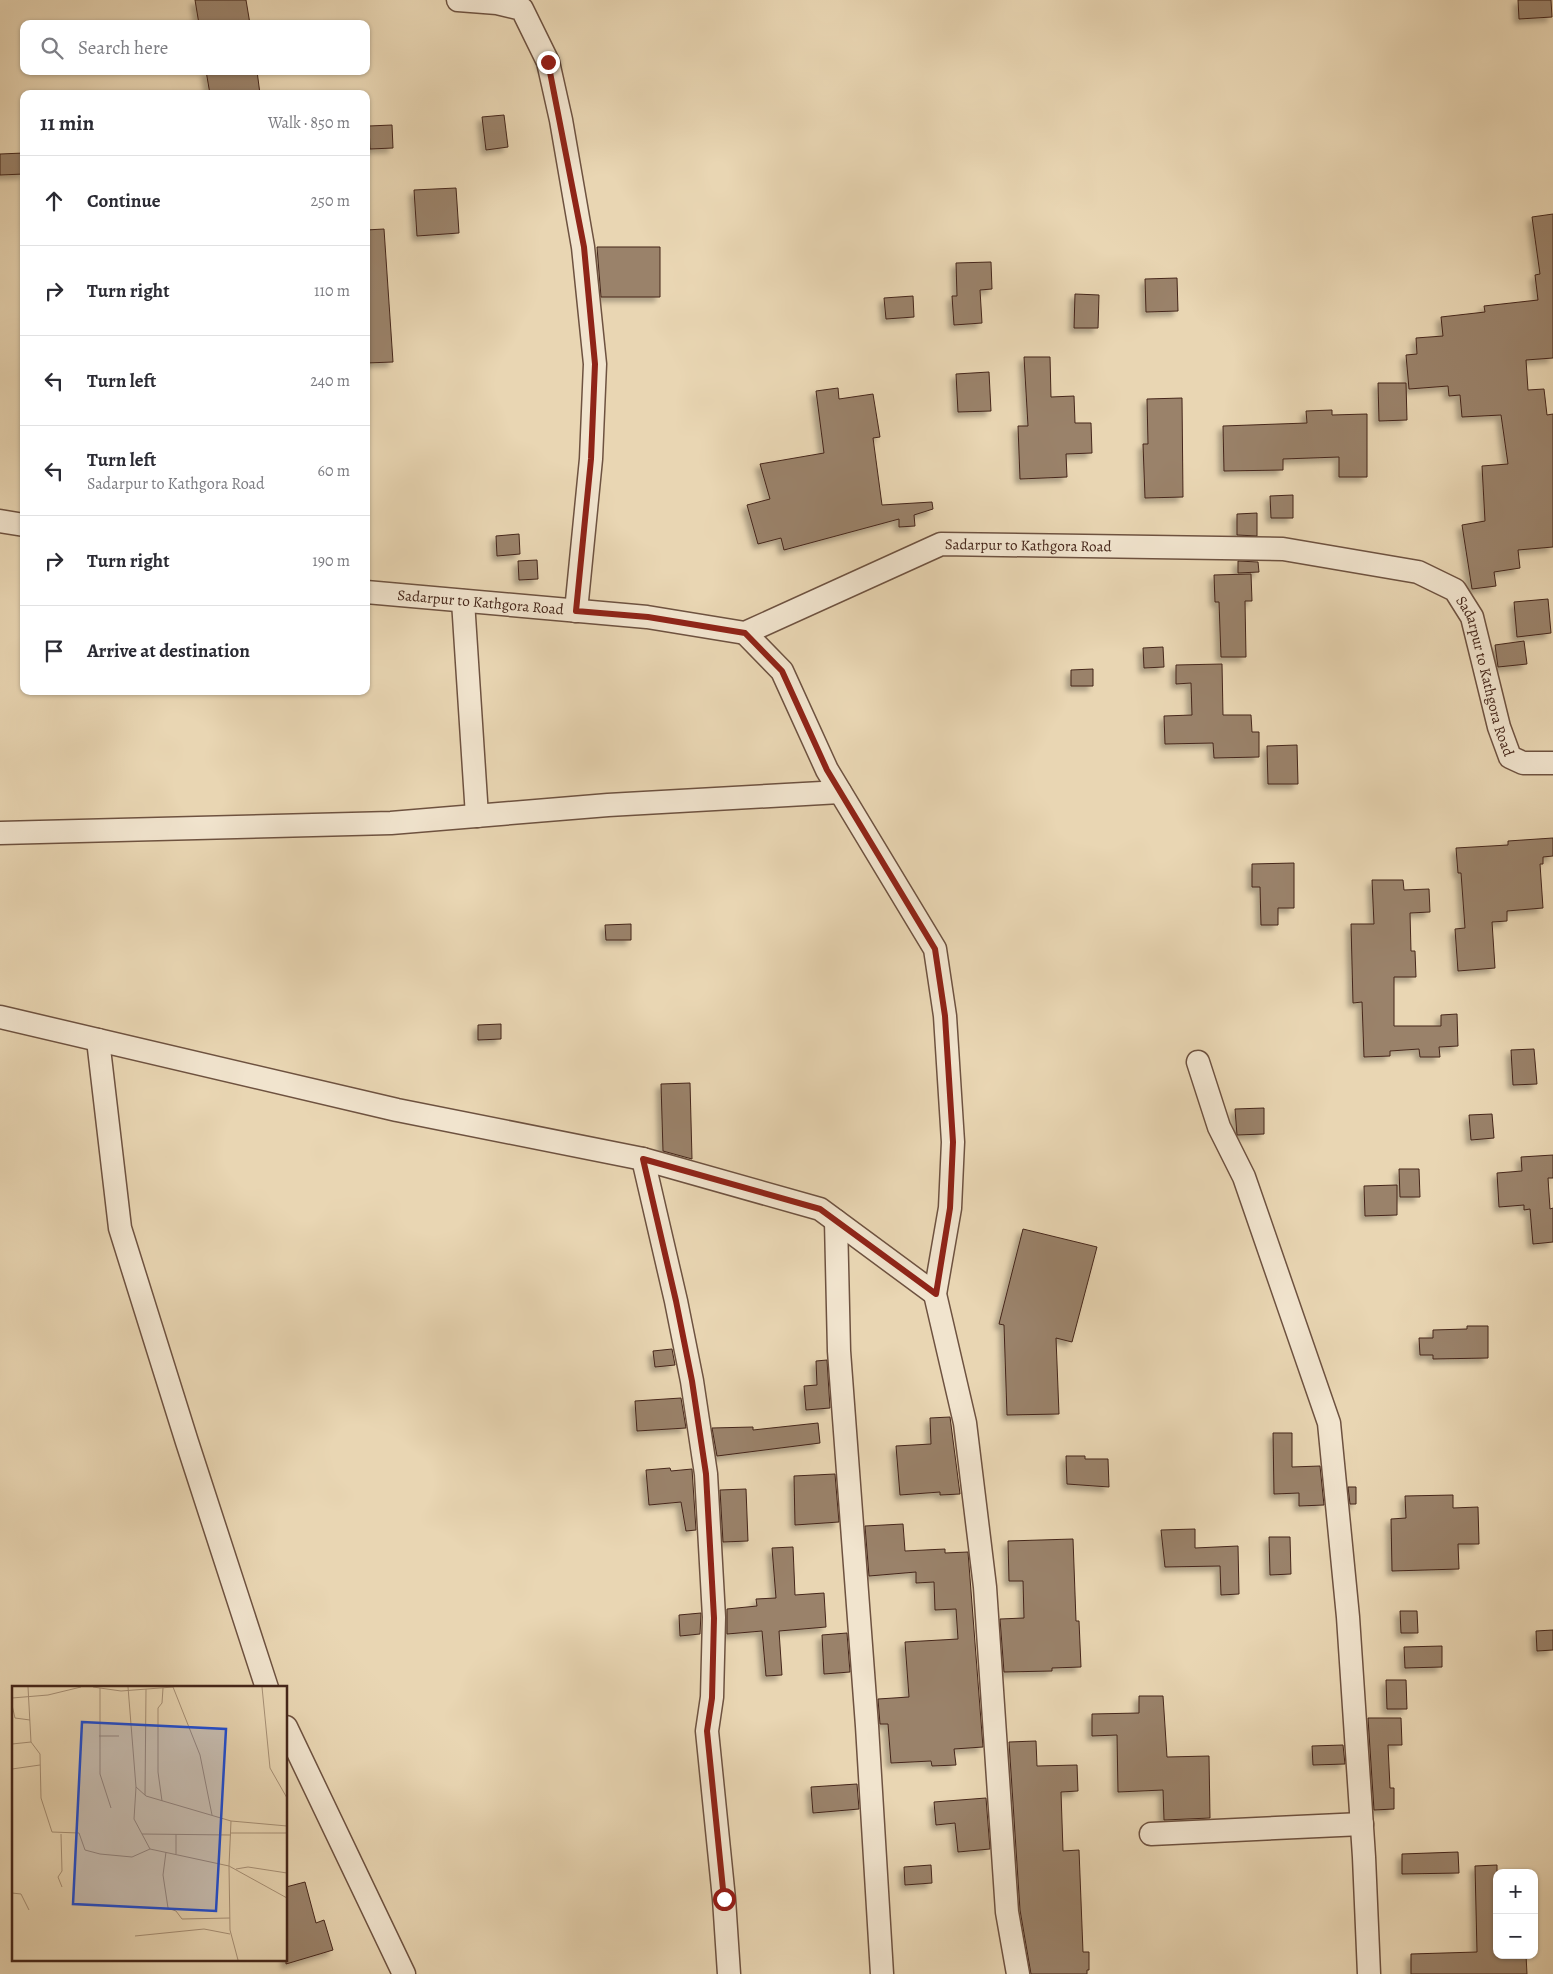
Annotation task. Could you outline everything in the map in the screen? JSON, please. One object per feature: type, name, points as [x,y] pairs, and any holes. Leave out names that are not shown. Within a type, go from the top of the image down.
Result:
[{"type":"street","points":[[458,0],[497,3],[522,9],[548,62],[561,120],[584,247],[595,364],[591,459],[576,611]]},
{"type":"street","points":[[0,520],[20,524]]},
{"type":"street","name":"Sadarpur to Kathgora Road","points":[[370,592],[648,617],[745,633],[941,544],[1283,549],[1418,572],[1456,590],[1472,617],[1499,727],[1510,757],[1522,763],[1553,763]]},
{"type":"street","points":[[463,601],[477,816]]},
{"type":"street","points":[[745,633],[782,671],[827,770],[935,949],[945,1016],[953,1142],[950,1208],[936,1294],[965,1423],[984,1578],[1007,1912],[1018,1974]]},
{"type":"street","points":[[0,833],[391,823],[608,805],[840,792]]},
{"type":"street","points":[[0,1017],[397,1110],[643,1159],[820,1209],[936,1294]]},
{"type":"street","points":[[98,1040],[120,1228],[186,1442],[266,1686]]},
{"type":"street","points":[[1198,1062],[1219,1127],[1244,1177],[1329,1423],[1348,1617],[1362,1824],[1369,1974]]},
{"type":"street","points":[[643,1159],[676,1301],[692,1381],[706,1474],[714,1618],[712,1698],[707,1731],[724,1899],[729,1974]]},
{"type":"street","points":[[836,1221],[839,1351],[866,1716],[882,1974]]},
{"type":"street","points":[[288,1731],[404,1974]]},
{"type":"street","points":[[1151,1834],[1362,1824]]},
{"type":"building","points":[[195,0],[246,0],[249,20],[198,20]]},
{"type":"building","points":[[1518,0],[1551,0],[1552,17],[1519,19]]},
{"type":"building","points":[[207,75],[258,75],[259,90],[209,90]]},
{"type":"building","points":[[504,115],[508,147],[486,150],[482,117]]},
{"type":"building","points":[[392,125],[393,148],[370,149],[370,126]]},
{"type":"building","points":[[20,153],[20,174],[0,175],[0,154]]},
{"type":"building","points":[[456,188],[459,233],[417,236],[414,190]]},
{"type":"building","points":[[1553,214],[1553,358],[1526,360],[1528,390],[1544,389],[1547,415],[1553,414],[1553,547],[1518,550],[1520,568],[1494,572],[1496,586],[1472,589],[1462,525],[1485,521],[1482,466],[1508,464],[1501,415],[1462,417],[1460,395],[1449,396],[1448,386],[1409,389],[1406,355],[1417,354],[1416,338],[1443,336],[1441,317],[1485,312],[1484,306],[1538,300],[1535,275],[1540,274],[1532,217]]},
{"type":"building","points":[[384,229],[393,362],[370,363],[370,230]]},
{"type":"building","points":[[597,247],[660,247],[660,297],[601,297]]},
{"type":"building","points":[[991,262],[992,289],[980,290],[982,323],[954,325],[952,296],[957,296],[956,263]]},
{"type":"building","points":[[1177,278],[1178,311],[1146,312],[1145,279]]},
{"type":"building","points":[[1075,294],[1099,295],[1098,328],[1074,328]]},
{"type":"building","points":[[913,296],[914,317],[886,319],[884,298]]},
{"type":"building","points":[[1024,357],[1050,357],[1051,397],[1074,396],[1075,423],[1091,423],[1092,453],[1066,454],[1067,477],[1020,479],[1018,426],[1028,426]]},
{"type":"building","points":[[989,372],[991,411],[958,412],[956,374]]},
{"type":"building","points":[[1378,383],[1406,383],[1407,420],[1379,421]]},
{"type":"building","points":[[838,388],[839,399],[873,394],[880,437],[873,438],[882,505],[932,502],[933,509],[914,515],[915,526],[899,527],[899,519],[784,550],[781,538],[758,544],[747,505],[770,499],[760,464],[824,453],[816,391]]},
{"type":"building","points":[[1182,398],[1183,497],[1145,498],[1143,444],[1148,444],[1147,399]]},
{"type":"building","points":[[1332,410],[1332,415],[1367,414],[1367,477],[1339,477],[1339,457],[1283,459],[1283,470],[1224,471],[1223,426],[1307,423],[1306,411]]},
{"type":"building","points":[[1293,495],[1293,518],[1271,518],[1270,496]]},
{"type":"building","points":[[1257,513],[1257,536],[1237,535],[1237,514]]},
{"type":"building","points":[[519,534],[520,554],[497,556],[496,536]]},
{"type":"building","points":[[537,560],[538,579],[519,580],[518,561]]},
{"type":"building","points":[[1238,561],[1258,562],[1259,572],[1238,573]]},
{"type":"building","points":[[1251,574],[1252,601],[1245,601],[1246,657],[1221,657],[1219,602],[1215,602],[1214,575]]},
{"type":"building","points":[[1548,599],[1551,633],[1517,637],[1514,602]]},
{"type":"building","points":[[1524,641],[1527,664],[1498,667],[1495,645]]},
{"type":"building","points":[[1163,647],[1164,667],[1144,668],[1143,648]]},
{"type":"building","points":[[1222,664],[1223,715],[1251,715],[1252,732],[1259,732],[1259,757],[1214,758],[1213,743],[1165,744],[1164,716],[1192,715],[1191,683],[1176,684],[1176,665]]},
{"type":"building","points":[[1093,669],[1093,686],[1071,686],[1071,670]]},
{"type":"building","points":[[1297,745],[1298,784],[1268,784],[1267,746]]},
{"type":"building","points":[[1553,838],[1553,856],[1543,857],[1543,864],[1540,864],[1543,908],[1507,911],[1507,921],[1492,922],[1495,968],[1458,971],[1455,929],[1465,928],[1461,873],[1458,873],[1456,848],[1508,845],[1508,841]]},
{"type":"building","points":[[1294,863],[1294,908],[1278,908],[1278,925],[1261,925],[1260,887],[1252,887],[1252,864]]},
{"type":"building","points":[[1372,880],[1403,880],[1404,890],[1429,889],[1430,912],[1410,913],[1411,951],[1415,951],[1416,977],[1394,977],[1394,1026],[1441,1026],[1441,1015],[1457,1014],[1458,1046],[1439,1047],[1440,1057],[1420,1057],[1419,1049],[1390,1051],[1390,1056],[1364,1057],[1362,1002],[1353,1003],[1351,924],[1374,924]]},
{"type":"building","points":[[631,924],[631,940],[606,940],[605,925]]},
{"type":"building","points":[[501,1024],[501,1039],[478,1040],[478,1025]]},
{"type":"building","points":[[1534,1049],[1537,1084],[1513,1085],[1511,1050]]},
{"type":"building","points":[[690,1083],[692,1159],[663,1151],[661,1084]]},
{"type":"building","points":[[1264,1108],[1264,1134],[1237,1135],[1235,1109]]},
{"type":"building","points":[[1492,1114],[1494,1138],[1471,1140],[1469,1115]]},
{"type":"building","points":[[1553,1155],[1553,1178],[1548,1178],[1550,1209],[1553,1208],[1553,1242],[1533,1244],[1530,1209],[1524,1210],[1524,1205],[1499,1207],[1497,1173],[1522,1171],[1521,1157]]},
{"type":"building","points":[[1399,1169],[1419,1169],[1420,1197],[1400,1197]]},
{"type":"building","points":[[1397,1185],[1397,1215],[1365,1216],[1364,1186]]},
{"type":"building","points":[[1023,1229],[1097,1247],[1072,1342],[1056,1338],[1059,1414],[1007,1415],[1004,1325],[999,1324]]},
{"type":"building","points":[[1467,1326],[1488,1326],[1488,1358],[1433,1359],[1433,1355],[1420,1355],[1419,1338],[1433,1338],[1433,1330],[1467,1329]]},
{"type":"building","points":[[672,1349],[675,1365],[655,1367],[653,1351]]},
{"type":"building","points":[[827,1360],[830,1408],[806,1410],[804,1386],[817,1385],[816,1361]]},
{"type":"building","points":[[681,1398],[686,1428],[637,1431],[635,1401]]},
{"type":"building","points":[[950,1417],[960,1494],[940,1495],[940,1492],[900,1495],[896,1446],[931,1444],[930,1418]]},
{"type":"building","points":[[818,1423],[820,1443],[717,1456],[712,1428],[753,1427],[753,1430]]},
{"type":"building","points":[[1273,1433],[1292,1433],[1292,1467],[1320,1466],[1324,1505],[1299,1506],[1299,1493],[1274,1494]]},
{"type":"building","points":[[1066,1456],[1085,1456],[1085,1459],[1108,1459],[1109,1487],[1067,1484]]},
{"type":"building","points":[[670,1468],[671,1471],[692,1469],[696,1530],[686,1531],[681,1502],[649,1505],[646,1470]]},
{"type":"building","points":[[835,1474],[839,1522],[795,1525],[794,1476]]},
{"type":"building","points":[[1348,1487],[1356,1487],[1356,1504],[1350,1504]]},
{"type":"building","points":[[746,1489],[748,1541],[723,1542],[720,1490]]},
{"type":"building","points":[[1453,1495],[1453,1508],[1478,1507],[1479,1544],[1458,1544],[1459,1569],[1392,1571],[1391,1519],[1406,1518],[1405,1496]]},
{"type":"building","points":[[903,1524],[905,1551],[945,1549],[945,1553],[968,1552],[983,1747],[954,1749],[956,1765],[932,1766],[931,1761],[891,1763],[888,1724],[880,1724],[878,1699],[909,1697],[905,1642],[958,1639],[956,1609],[935,1610],[934,1582],[916,1583],[916,1572],[869,1576],[865,1526]]},
{"type":"building","points":[[1195,1529],[1195,1548],[1238,1546],[1239,1594],[1221,1595],[1220,1566],[1165,1567],[1161,1530]]},
{"type":"building","points":[[1269,1537],[1290,1537],[1291,1574],[1270,1575]]},
{"type":"building","points":[[1073,1539],[1076,1621],[1079,1621],[1081,1667],[1052,1668],[1052,1671],[1004,1672],[1000,1619],[1024,1618],[1023,1581],[1009,1581],[1008,1541]]},
{"type":"building","points":[[793,1547],[795,1595],[824,1593],[826,1627],[779,1631],[782,1675],[766,1676],[762,1631],[727,1634],[727,1609],[757,1606],[756,1599],[776,1598],[772,1548]]},
{"type":"building","points":[[1400,1611],[1417,1611],[1418,1633],[1401,1633]]},
{"type":"building","points":[[701,1613],[700,1634],[680,1636],[679,1615]]},
{"type":"building","points":[[1553,1630],[1553,1650],[1537,1651],[1536,1631]]},
{"type":"building","points":[[847,1633],[850,1672],[824,1674],[822,1635]]},
{"type":"building","points":[[1442,1646],[1442,1667],[1405,1668],[1404,1647]]},
{"type":"building","points":[[1386,1680],[1406,1680],[1407,1709],[1387,1709]]},
{"type":"building","points":[[1139,1696],[1163,1696],[1167,1757],[1209,1756],[1210,1818],[1164,1820],[1163,1790],[1118,1792],[1117,1735],[1092,1736],[1092,1714],[1139,1713]]},
{"type":"building","points":[[1368,1718],[1401,1718],[1402,1745],[1388,1745],[1390,1788],[1394,1788],[1394,1809],[1374,1810]]},
{"type":"building","points":[[1036,1741],[1037,1766],[1077,1765],[1078,1791],[1061,1792],[1063,1851],[1079,1850],[1083,1952],[1089,1952],[1089,1970],[1087,1970],[1087,1974],[1031,1974],[1020,1910],[1009,1742]]},
{"type":"building","points":[[1343,1745],[1345,1764],[1313,1765],[1312,1746]]},
{"type":"building","points":[[857,1784],[859,1809],[813,1813],[811,1787]]},
{"type":"building","points":[[986,1798],[990,1849],[958,1852],[955,1823],[936,1825],[934,1802]]},
{"type":"building","points":[[1458,1852],[1459,1873],[1402,1874],[1402,1854]]},
{"type":"building","points":[[931,1865],[932,1883],[905,1885],[904,1867]]},
{"type":"building","points":[[1497,1865],[1497,1869],[1493,1869],[1493,1959],[1526,1959],[1527,1974],[1411,1974],[1411,1954],[1477,1952],[1475,1866]]},
{"type":"building","points":[[305,1882],[316,1923],[324,1920],[333,1950],[286,1964],[288,1962],[288,1886]]},
{"type":"route","points":[[548,62],[561,120],[584,247],[595,364],[591,459],[576,611],[648,617],[745,633],[782,671],[827,770],[935,949],[945,1016],[953,1142],[950,1208],[936,1294],[820,1209],[643,1159],[654,1215],[676,1301],[692,1381],[706,1474],[714,1618],[712,1698],[707,1731],[724,1899]]}]
